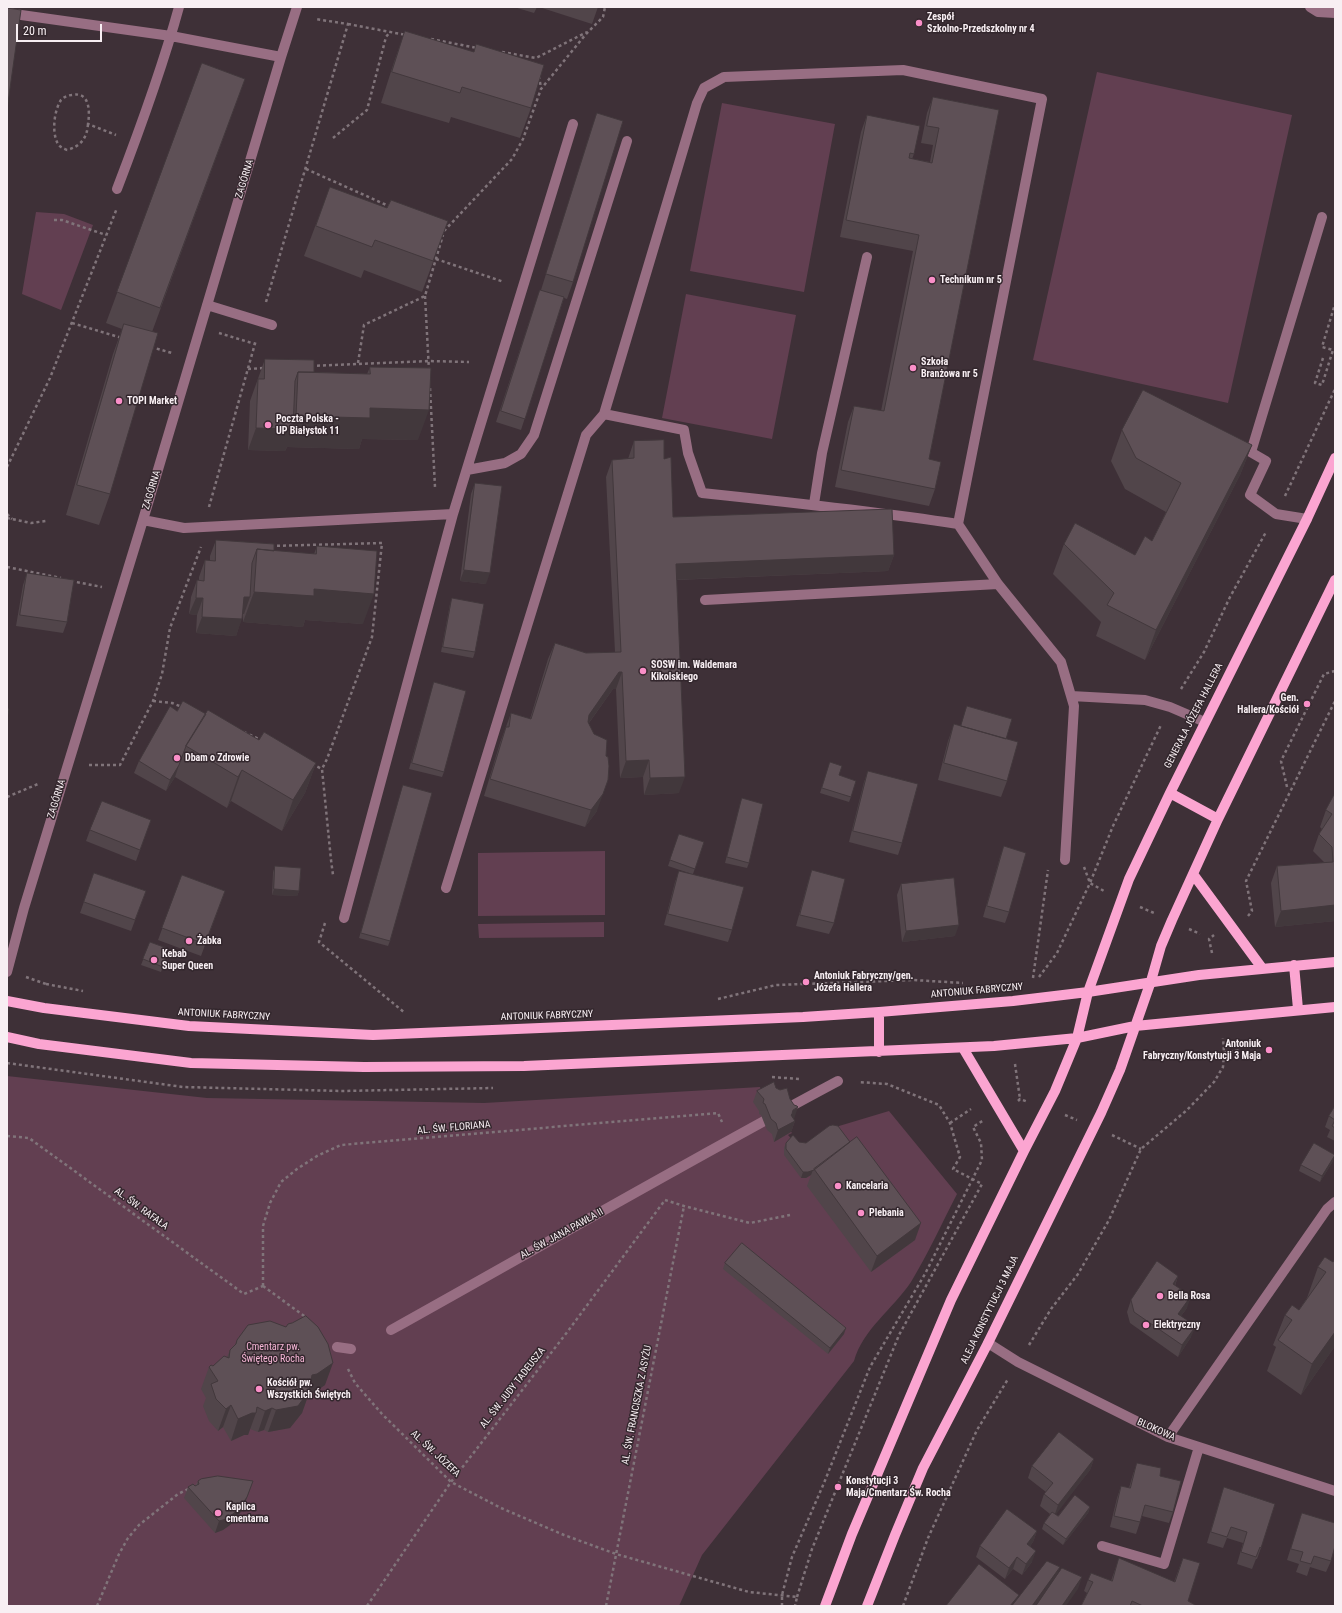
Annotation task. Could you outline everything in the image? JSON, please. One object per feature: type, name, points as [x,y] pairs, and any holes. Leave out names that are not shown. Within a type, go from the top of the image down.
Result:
[{"type":"main road","name":"GENERAŁA JÓZEFA HALLERA","points":[[1077,1038],[1088,992],[1121,899],[1170,793],[1307,519],[1335,458]]},
{"type":"main road","points":[[1335,580],[1218,819],[1161,946],[1151,981],[1262,968],[1335,962]]},
{"type":"main road","points":[[1170,793],[1218,819]]},
{"type":"main road","points":[[1193,874],[1262,968]]},
{"type":"main road","points":[[1294,965],[1298,1009]]},
{"type":"main road","name":"ANTONIUK FABRYCZNY","points":[[7,1001],[44,1008],[189,1026],[373,1034],[803,1017],[879,1012],[1013,1001],[1088,992],[1151,981]]},
{"type":"main road","name":"ALEJA KONSTYTUCJI 3 MAJA","points":[[867,1606],[923,1468],[988,1343],[1101,1113],[1120,1070],[1151,981]]},
{"type":"main road","points":[[7,1037],[39,1044],[191,1063],[364,1067],[524,1066],[963,1048],[1077,1038],[1135,1026],[1298,1009],[1335,1007]]},
{"type":"main road","points":[[879,1012],[879,1052]]},
{"type":"main road","points":[[825,1606],[852,1534],[929,1349],[974,1251],[1055,1092],[1077,1038]]},
{"type":"main road","points":[[963,1048],[1024,1151]]},
{"type":"street","points":[[117,189],[135,142],[171,36],[179,7]]},
{"type":"street","name":"ZAGÓRNA","points":[[7,972],[24,908],[143,520],[297,7]]},
{"type":"street","points":[[1310,7],[1318,12],[1335,13]]},
{"type":"street","points":[[7,13],[171,36],[281,57]]},
{"type":"street","points":[[446,888],[586,435],[604,414],[697,103],[704,88],[724,77],[903,70],[1042,99],[958,524],[998,584],[1061,662],[1074,706],[1065,860]]},
{"type":"street","points":[[344,918],[453,514],[573,124]]},
{"type":"street","points":[[467,470],[505,463],[521,454],[534,435],[627,141]]},
{"type":"street","points":[[1251,452],[1322,217]]},
{"type":"street","points":[[814,504],[822,453],[867,257]]},
{"type":"street","points":[[207,305],[272,326]]},
{"type":"street","points":[[604,414],[684,430],[688,453],[702,494],[814,504],[958,524]]},
{"type":"street","points":[[1238,446],[1266,461],[1250,495],[1276,514],[1307,519]]},
{"type":"street","points":[[143,520],[184,528],[453,514]]},
{"type":"street","points":[[704,600],[998,584]]},
{"type":"street","points":[[1071,696],[1145,700],[1170,707],[1205,722]]},
{"type":"street","name":"AL. ŚW. JANA PAWŁA II","points":[[391,1330],[732,1138],[838,1081]]},
{"type":"street","points":[[1168,1436],[1327,1209],[1335,1202]]},
{"type":"street","name":"BLOKOWA","points":[[988,1343],[1018,1362],[1168,1436],[1335,1491]]},
{"type":"street","points":[[337,1347],[352,1349]]},
{"type":"street","points":[[1102,1546],[1164,1564],[1199,1447]]},
{"type":"path","points":[[429,377],[425,296],[444,231],[512,158],[522,139],[541,89],[590,30],[603,17],[605,7]]},
{"type":"path","points":[[348,24],[413,36]]},
{"type":"path","points":[[498,52],[536,58],[590,30]]},
{"type":"path","points":[[333,138],[367,110],[386,38],[390,32]]},
{"type":"path","points":[[428,39],[482,49]]},
{"type":"path","points":[[539,74],[541,89]]},
{"type":"path","points":[[76,94],[82,96],[87,102],[90,114],[88,124],[87,132],[82,142],[75,147],[67,150],[60,146],[57,142],[54,122],[62,100],[68,96],[76,94]]},
{"type":"path","points":[[88,124],[135,142]]},
{"type":"path","points":[[306,168],[393,208]]},
{"type":"path","points":[[7,467],[38,406],[118,205]]},
{"type":"path","points":[[54,220],[62,220],[106,235]]},
{"type":"path","points":[[436,259],[490,278]]},
{"type":"path","points":[[358,363],[364,325],[425,296]]},
{"type":"path","points":[[1323,358],[1315,383],[1322,385],[1333,350],[1322,347],[1335,304]]},
{"type":"path","points":[[72,323],[123,338]]},
{"type":"path","points":[[215,338],[216,332],[255,344]]},
{"type":"path","points":[[144,345],[173,354],[176,345],[194,351]]},
{"type":"path","points":[[303,366],[428,361],[469,362]]},
{"type":"path","points":[[248,369],[272,368]]},
{"type":"path","points":[[430,385],[435,487]]},
{"type":"path","points":[[7,514],[13,520]]},
{"type":"path","points":[[7,518],[31,523],[46,521]]},
{"type":"path","points":[[264,547],[382,543],[372,637],[328,759],[322,769],[335,885],[353,888]]},
{"type":"path","points":[[200,549],[208,548]]},
{"type":"path","points":[[7,567],[102,587]]},
{"type":"path","points":[[1287,787],[1281,761],[1324,674],[1335,671]]},
{"type":"path","points":[[69,763],[83,766],[120,765],[153,701],[186,708]]},
{"type":"path","points":[[240,730],[267,743]]},
{"type":"path","points":[[308,762],[322,769]]},
{"type":"path","points":[[7,797],[38,784]]},
{"type":"path","points":[[1013,1001],[1014,982],[1038,977],[1057,953],[1090,883],[1121,899],[1172,920],[1200,934]]},
{"type":"path","points":[[325,920],[319,942],[406,1015],[399,1015]]},
{"type":"path","points":[[715,999],[776,985],[913,980],[965,983]]},
{"type":"path","points":[[46,984],[89,992]]},
{"type":"path","points":[[1012,1044],[1020,1099]]},
{"type":"path","points":[[1206,1056],[1239,1050]]},
{"type":"path","points":[[795,1606],[812,1549],[899,1335],[982,1184],[953,1169],[960,1157],[950,1123],[971,1110]]},
{"type":"path","name":"AL. ŚW. FLORIANA","points":[[264,1286],[263,1226],[270,1203],[281,1182],[317,1156],[341,1145],[718,1113],[732,1138]]},
{"type":"path","points":[[782,1606],[782,1595],[792,1558],[824,1483],[870,1367],[925,1274],[982,1160],[981,1143],[973,1127]]},
{"type":"path","name":"AL. ŚW. RAFAŁA","points":[[7,1136],[30,1138],[244,1294],[264,1286]]},
{"type":"path","points":[[1141,1149],[1147,1143]]},
{"type":"path","points":[[653,1183],[665,1200],[750,1223],[790,1215]]},
{"type":"path","name":"AL. ŚW. JUDY TADEUSZA","points":[[367,1606],[451,1482],[568,1330],[665,1200]]},
{"type":"path","name":"AL. ŚW. FRANCISZKA Z ASYŻU","points":[[606,1606],[684,1206]]},
{"type":"path","points":[[264,1286],[310,1320]]},
{"type":"path","name":"AL. ŚW. JÓZEFA","points":[[337,1347],[355,1383],[382,1414],[451,1482],[501,1508],[616,1554],[750,1592],[797,1597]]},
{"type":"path","points":[[97,1606],[119,1554],[128,1538],[139,1525],[178,1494],[200,1483]]},
{"type":"green space","points":[[1097,72],[1292,115],[1228,403],[1033,360]]},
{"type":"green space","points":[[722,103],[835,124],[804,292],[690,271]]},
{"type":"green space","points":[[36,212],[64,214],[93,225],[61,310],[22,294]]},
{"type":"green space","points":[[686,294],[796,315],[772,439],[662,418]]},
{"type":"green space","points":[[605,851],[605,915],[478,916],[478,853]]},
{"type":"green space","points":[[604,922],[604,937],[479,938],[478,924]]},
{"type":"green space","name":"Cmentarz pw. Świętego Rocha","points":[[7,1076],[207,1098],[484,1103],[760,1087],[762,1095],[792,1133],[788,1135],[800,1148],[839,1126],[889,1111],[957,1194],[911,1282],[871,1329],[858,1350],[854,1361],[702,1555],[679,1606],[7,1606]]},
{"type":"building","points":[[7,8],[21,10],[7,110]]},
{"type":"building","points":[[405,31],[474,52],[476,44],[544,65],[531,108],[462,87],[460,93],[392,72]]},
{"type":"building","points":[[202,63],[245,79],[160,308],[117,292]]},
{"type":"building","points":[[933,97],[999,110],[929,459],[941,462],[935,489],[841,470],[854,406],[884,411],[919,235],[846,220],[867,115],[920,126],[914,154],[910,153],[909,158],[932,163],[939,128],[927,126]]},
{"type":"building","points":[[597,113],[623,121],[573,282],[546,274]]},
{"type":"building","points":[[330,187],[387,208],[391,200],[448,221],[433,261],[375,240],[372,247],[316,226]]},
{"type":"building","points":[[540,290],[564,297],[525,419],[501,411]]},
{"type":"building","points":[[124,324],[158,333],[110,494],[77,485]]},
{"type":"building","points":[[265,359],[314,360],[314,372],[298,372],[295,381],[293,429],[256,428],[258,379],[264,379]]},
{"type":"building","points":[[370,367],[431,368],[429,410],[370,408],[370,418],[296,416],[298,372],[370,374]]},
{"type":"building","points":[[1143,390],[1252,445],[1156,630],[1107,605],[1114,593],[1064,544],[1075,523],[1135,555],[1145,536],[1152,541],[1181,483],[1136,458],[1122,430]]},
{"type":"building","points":[[664,440],[664,459],[671,457],[673,517],[892,509],[894,555],[676,564],[685,777],[650,778],[649,760],[626,761],[622,672],[619,672],[589,715],[588,722],[594,734],[607,740],[606,756],[608,757],[609,766],[608,780],[603,794],[591,810],[490,779],[506,727],[509,727],[511,713],[531,719],[555,643],[586,653],[621,652],[612,460],[634,458],[634,441]]},
{"type":"building","points":[[475,483],[502,486],[490,573],[464,570]]},
{"type":"building","points":[[216,540],[274,544],[274,551],[257,549],[252,563],[250,597],[244,597],[242,619],[202,617],[203,598],[196,598],[197,580],[204,581],[205,560],[215,561]]},
{"type":"building","points":[[317,546],[377,551],[374,594],[314,589],[314,596],[254,592],[257,549],[316,554]]},
{"type":"building","points":[[27,573],[74,580],[67,622],[20,615]]},
{"type":"building","points":[[452,598],[484,604],[475,652],[443,647]]},
{"type":"building","points":[[434,682],[466,691],[444,772],[412,763]]},
{"type":"building","points":[[183,701],[206,714],[186,746],[179,765],[170,780],[139,761],[170,706],[177,711]]},
{"type":"building","points":[[967,706],[1012,719],[1006,739],[961,726]]},
{"type":"building","points":[[7,708],[9,709],[7,719]]},
{"type":"building","points":[[208,710],[259,740],[264,732],[316,763],[293,800],[242,770],[238,777],[186,746]]},
{"type":"building","points":[[954,724],[1018,742],[1007,781],[944,763]]},
{"type":"building","points":[[830,762],[842,766],[839,775],[856,781],[851,797],[822,788]]},
{"type":"building","points":[[868,771],[918,784],[902,843],[853,831]]},
{"type":"building","points":[[403,785],[432,793],[390,941],[361,933]]},
{"type":"building","points":[[1335,793],[1335,905],[1281,911],[1277,866],[1333,862],[1332,847],[1319,834],[1332,814],[1326,810]]},
{"type":"building","points":[[742,798],[763,804],[749,863],[727,857]]},
{"type":"building","points":[[102,801],[151,820],[140,850],[90,830]]},
{"type":"building","points":[[679,834],[704,842],[695,869],[670,860]]},
{"type":"building","points":[[1004,846],[1026,853],[1009,912],[987,906]]},
{"type":"building","points":[[275,866],[301,868],[299,891],[274,889]]},
{"type":"building","points":[[812,870],[845,879],[834,923],[800,915]]},
{"type":"building","points":[[679,871],[744,887],[732,930],[668,914]]},
{"type":"building","points":[[94,873],[146,891],[135,920],[84,902]]},
{"type":"building","points":[[182,875],[225,891],[205,944],[162,928]]},
{"type":"building","points":[[954,878],[959,925],[906,931],[901,884]]},
{"type":"building","name":"Kebab Super Queen","points":[[150,942],[169,949],[163,967],[143,959]]},
{"type":"building","points":[[774,1082],[776,1088],[780,1090],[787,1088],[790,1099],[794,1105],[798,1107],[793,1110],[791,1115],[795,1121],[778,1130],[776,1123],[771,1119],[765,1104],[763,1103],[764,1099],[757,1091]]},
{"type":"building","points":[[1335,1106],[1335,1120],[1329,1116]]},
{"type":"building","points":[[1335,1120],[1335,1128],[1332,1126]]},
{"type":"building","points":[[829,1126],[838,1126],[850,1142],[814,1170],[803,1172],[786,1149],[786,1143],[793,1135],[799,1142],[806,1143]]},
{"type":"building","name":"Plebania","points":[[857,1137],[921,1223],[877,1256],[814,1169]]},
{"type":"building","points":[[1314,1143],[1335,1155],[1322,1176],[1301,1165]]},
{"type":"building","points":[[742,1243],[846,1328],[830,1348],[725,1263]]},
{"type":"building","points":[[1325,1257],[1333,1262],[1335,1259],[1335,1332],[1312,1364],[1278,1340],[1292,1320],[1285,1315],[1292,1305],[1299,1310],[1326,1272],[1318,1267]]},
{"type":"building","points":[[1157,1261],[1178,1276],[1173,1284],[1191,1296],[1178,1314],[1196,1326],[1182,1345],[1134,1312],[1131,1300]]},
{"type":"building","name":"Kościół pw. Wszystkich Świętych","points":[[306,1316],[318,1327],[328,1344],[333,1363],[317,1374],[312,1375],[309,1391],[298,1406],[276,1410],[272,1408],[265,1411],[257,1407],[256,1413],[252,1413],[238,1419],[231,1405],[226,1409],[216,1399],[211,1384],[218,1381],[209,1367],[211,1365],[213,1366],[224,1356],[229,1358],[230,1350],[236,1344],[237,1340],[248,1325],[270,1321],[286,1327],[288,1324]]},
{"type":"building","points":[[1059,1432],[1094,1459],[1058,1505],[1044,1494],[1053,1483],[1032,1466]]},
{"type":"building","points":[[1137,1463],[1161,1468],[1160,1476],[1181,1481],[1173,1512],[1145,1505],[1140,1522],[1114,1516],[1121,1486],[1130,1488]]},
{"type":"building","name":"Kaplica cmentarna","points":[[218,1476],[253,1481],[247,1497],[241,1506],[227,1519],[219,1521],[188,1487],[193,1484],[195,1486],[199,1484],[198,1481],[201,1479]]},
{"type":"building","points":[[1224,1487],[1275,1504],[1261,1548],[1260,1547],[1256,1557],[1241,1552],[1247,1532],[1231,1527],[1227,1537],[1211,1532]]},
{"type":"building","points":[[1075,1495],[1090,1507],[1066,1539],[1044,1523],[1052,1512],[1058,1516]]},
{"type":"building","points":[[1007,1509],[1037,1531],[1027,1544],[1036,1551],[1026,1564],[1017,1557],[1009,1568],[980,1546]]},
{"type":"building","points":[[1302,1513],[1335,1523],[1335,1546],[1331,1561],[1314,1556],[1311,1564],[1300,1561],[1303,1552],[1291,1549]]},
{"type":"building","points":[[1119,1558],[1175,1582],[1183,1558],[1200,1563],[1188,1601],[1197,1606],[1143,1606],[1132,1601],[1130,1606],[1081,1606],[1093,1582],[1088,1580],[1091,1573],[1112,1581]]},
{"type":"building","points":[[1047,1561],[1060,1567],[1032,1606],[1012,1606]]},
{"type":"building","points":[[979,1564],[1019,1595],[1010,1606],[946,1606]]},
{"type":"building","points":[[1062,1568],[1082,1577],[1062,1606],[1036,1606]]},
{"type":"place","name":"Zespół Szkolno-Przedszkolny nr 4","points":[[919,23]]},
{"type":"place","name":"Technikum nr 5","points":[[932,280]]},
{"type":"place","name":"Szkoła Branżowa nr 5","points":[[913,368]]},
{"type":"place","name":"TOPI Market","points":[[119,401]]},
{"type":"place","name":"Poczta Polska - UP Białystok 11","points":[[268,425]]},
{"type":"place","name":"SOSW im. Waldemara Kikolskiego","points":[[643,671]]},
{"type":"place","name":"Gen. Hallera/Kościół","points":[[1307,704]]},
{"type":"place","name":"Dbam o Zdrowie","points":[[177,758]]},
{"type":"place","name":"Żabka","points":[[189,941]]},
{"type":"place","name":"Kebab Super Queen","points":[[154,960]]},
{"type":"place","name":"Antoniuk Fabryczny/gen. Józefa Hallera","points":[[806,982]]},
{"type":"place","name":"Antoniuk Fabryczny/Konstytucji 3 Maja","points":[[1269,1050]]},
{"type":"place","name":"Kancelaria","points":[[838,1186]]},
{"type":"place","name":"Plebania","points":[[861,1213]]},
{"type":"place","name":"Bella Rosa","points":[[1160,1296]]},
{"type":"place","name":"Elektryczny","points":[[1146,1325]]},
{"type":"place","name":"Kościół pw. Wszystkich Świętych","points":[[259,1389]]},
{"type":"place","name":"Konstytucji 3 Maja/Cmentarz Św. Rocha","points":[[838,1487]]},
{"type":"place","name":"Kaplica cmentarna","points":[[218,1513]]}]
